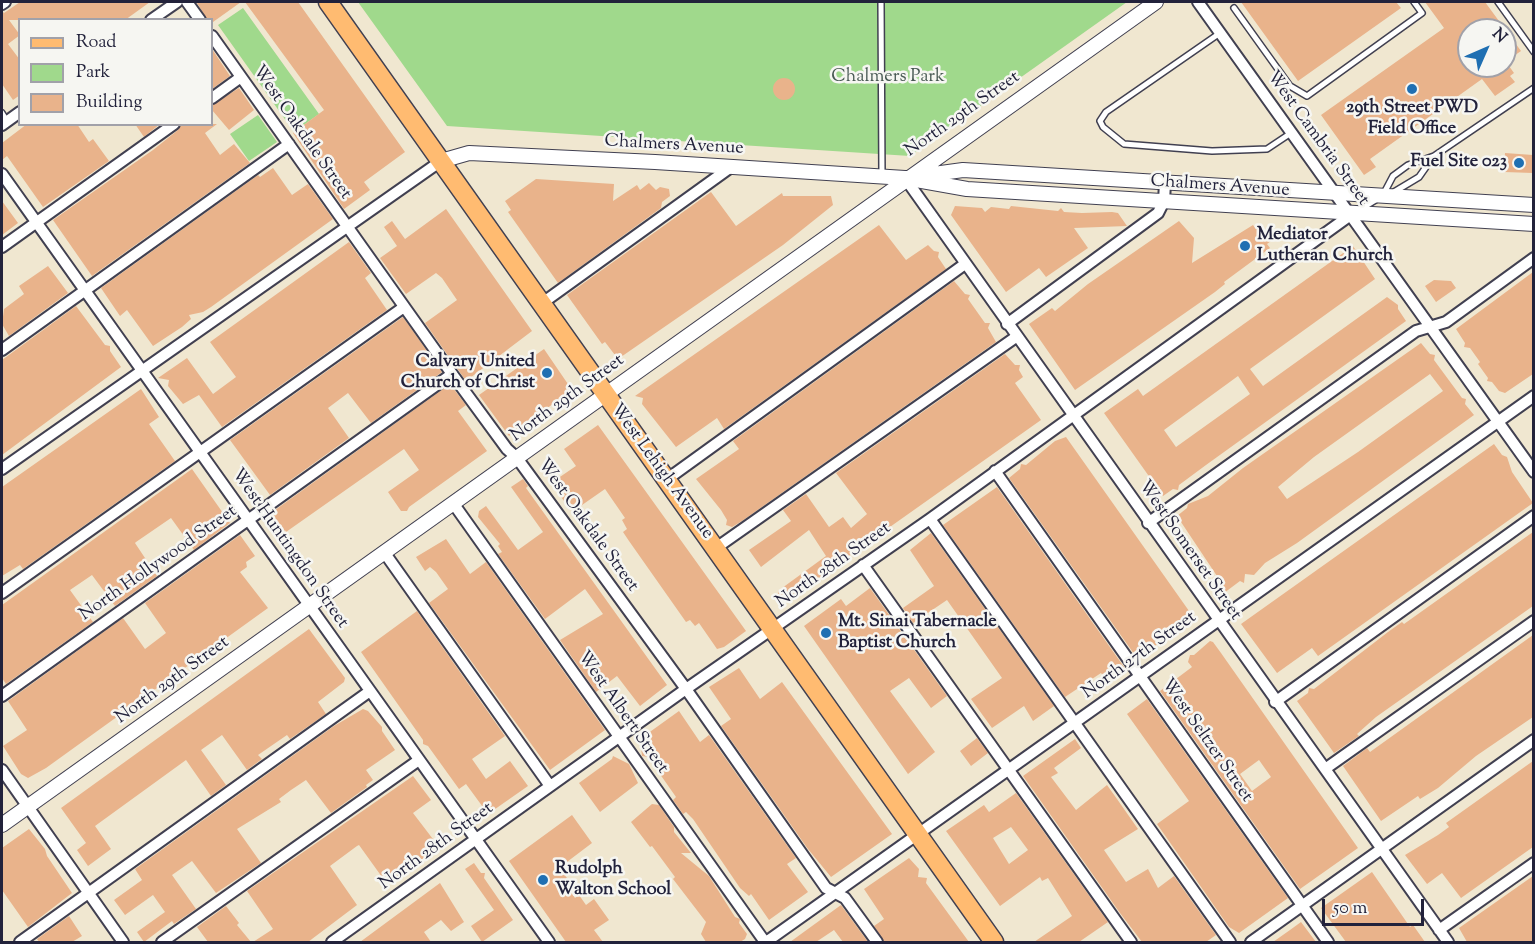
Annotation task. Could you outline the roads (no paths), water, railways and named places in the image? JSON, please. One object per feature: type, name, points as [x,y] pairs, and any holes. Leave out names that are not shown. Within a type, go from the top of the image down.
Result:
[{"type":"main road","name":"West Lehigh Avenue","points":[[328,2],[994,942]]},
{"type":"street","points":[[154,18],[177,2]]},
{"type":"street","points":[[187,2],[199,18]]},
{"type":"street","name":"North 29th Street","points":[[2,825],[905,178],[1156,2]]},
{"type":"street","name":"West Cambria Street","points":[[1198,2],[1352,214],[1533,472]]},
{"type":"street","name":"West Oakdale Street","points":[[213,37],[452,374],[686,689],[826,888],[845,898],[877,942]]},
{"type":"street","points":[[213,97],[241,77]]},
{"type":"street","points":[[3,120],[18,113]]},
{"type":"street","points":[[2,247],[171,126]]},
{"type":"street","points":[[2,350],[289,144]]},
{"type":"street","name":"Chalmers Avenue","points":[[441,161],[469,153],[731,167],[905,178],[967,189],[1533,224]]},
{"type":"street","points":[[2,469],[441,161]]},
{"type":"street","points":[[541,304],[731,167]]},
{"type":"street","name":"Chalmers Avenue","points":[[905,178],[963,170],[1533,205]]},
{"type":"street","name":"West Huntingdon Street","points":[[2,174],[547,942]]},
{"type":"street","name":"West Somerset Street","points":[[905,178],[1275,702],[1448,942]]},
{"type":"street","points":[[1007,324],[1158,213],[1164,201],[1166,183]]},
{"type":"street","name":"North 28th Street","points":[[332,942],[686,689],[930,519],[1352,214]]},
{"type":"street","points":[[1148,523],[1416,331],[1446,322],[1533,258]]},
{"type":"street","points":[[666,480],[965,264]]},
{"type":"street","points":[[2,593],[404,307]]},
{"type":"street","points":[[716,548],[1016,336]]},
{"type":"street","name":"North Hollywood Street","points":[[2,696],[452,374]]},
{"type":"street","name":"North 27th Street","points":[[766,942],[1533,396]]},
{"type":"street","name":"West Seltzer Street","points":[[995,471],[1328,942]]},
{"type":"street","name":"West Albert Street","points":[[453,503],[766,942]]},
{"type":"street","points":[[1275,702],[1533,516]]},
{"type":"street","points":[[930,519],[1230,942]]},
{"type":"street","points":[[384,552],[550,786]]},
{"type":"street","points":[[863,565],[1131,942]]},
{"type":"street","points":[[1324,769],[1533,621]]},
{"type":"street","points":[[20,942],[370,691]]},
{"type":"street","points":[[1251,942],[1533,740]]},
{"type":"street","points":[[162,942],[419,760]]},
{"type":"street","points":[[2,770],[123,942]]},
{"type":"street","points":[[1439,930],[1533,863]]},
{"type":"lane","points":[[881,2],[882,177]]},
{"type":"lane","points":[[1234,8],[1290,86],[1306,96],[1422,13],[1414,2]]},
{"type":"lane","points":[[1498,2],[1533,52]]},
{"type":"lane","points":[[1220,33],[1106,112],[1100,121],[1103,127],[1124,144],[1212,151],[1266,149],[1292,132]]},
{"type":"lane","points":[[1382,196],[1393,176],[1401,170],[1408,165],[1434,156],[1533,88]]},
{"type":"lane","points":[[1352,214],[1382,196],[1402,190],[1419,177],[1434,156]]},
{"type":"place","name":"29th Street PWD Field Office","points":[[1412,89]]},
{"type":"place","name":"Fuel Site 023","points":[[1519,163]]},
{"type":"place","name":"Mediator Lutheran Church","points":[[1245,246]]},
{"type":"place","name":"Calvary United Church of Christ","points":[[547,373]]},
{"type":"place","name":"Mt. Sinai Tabernacle Baptist Church","points":[[826,633]]},
{"type":"place","name":"Rudolph Walton School","points":[[543,880]]},
{"type":"park label","name":"Chalmers Park","points":[[888,78]]}]
